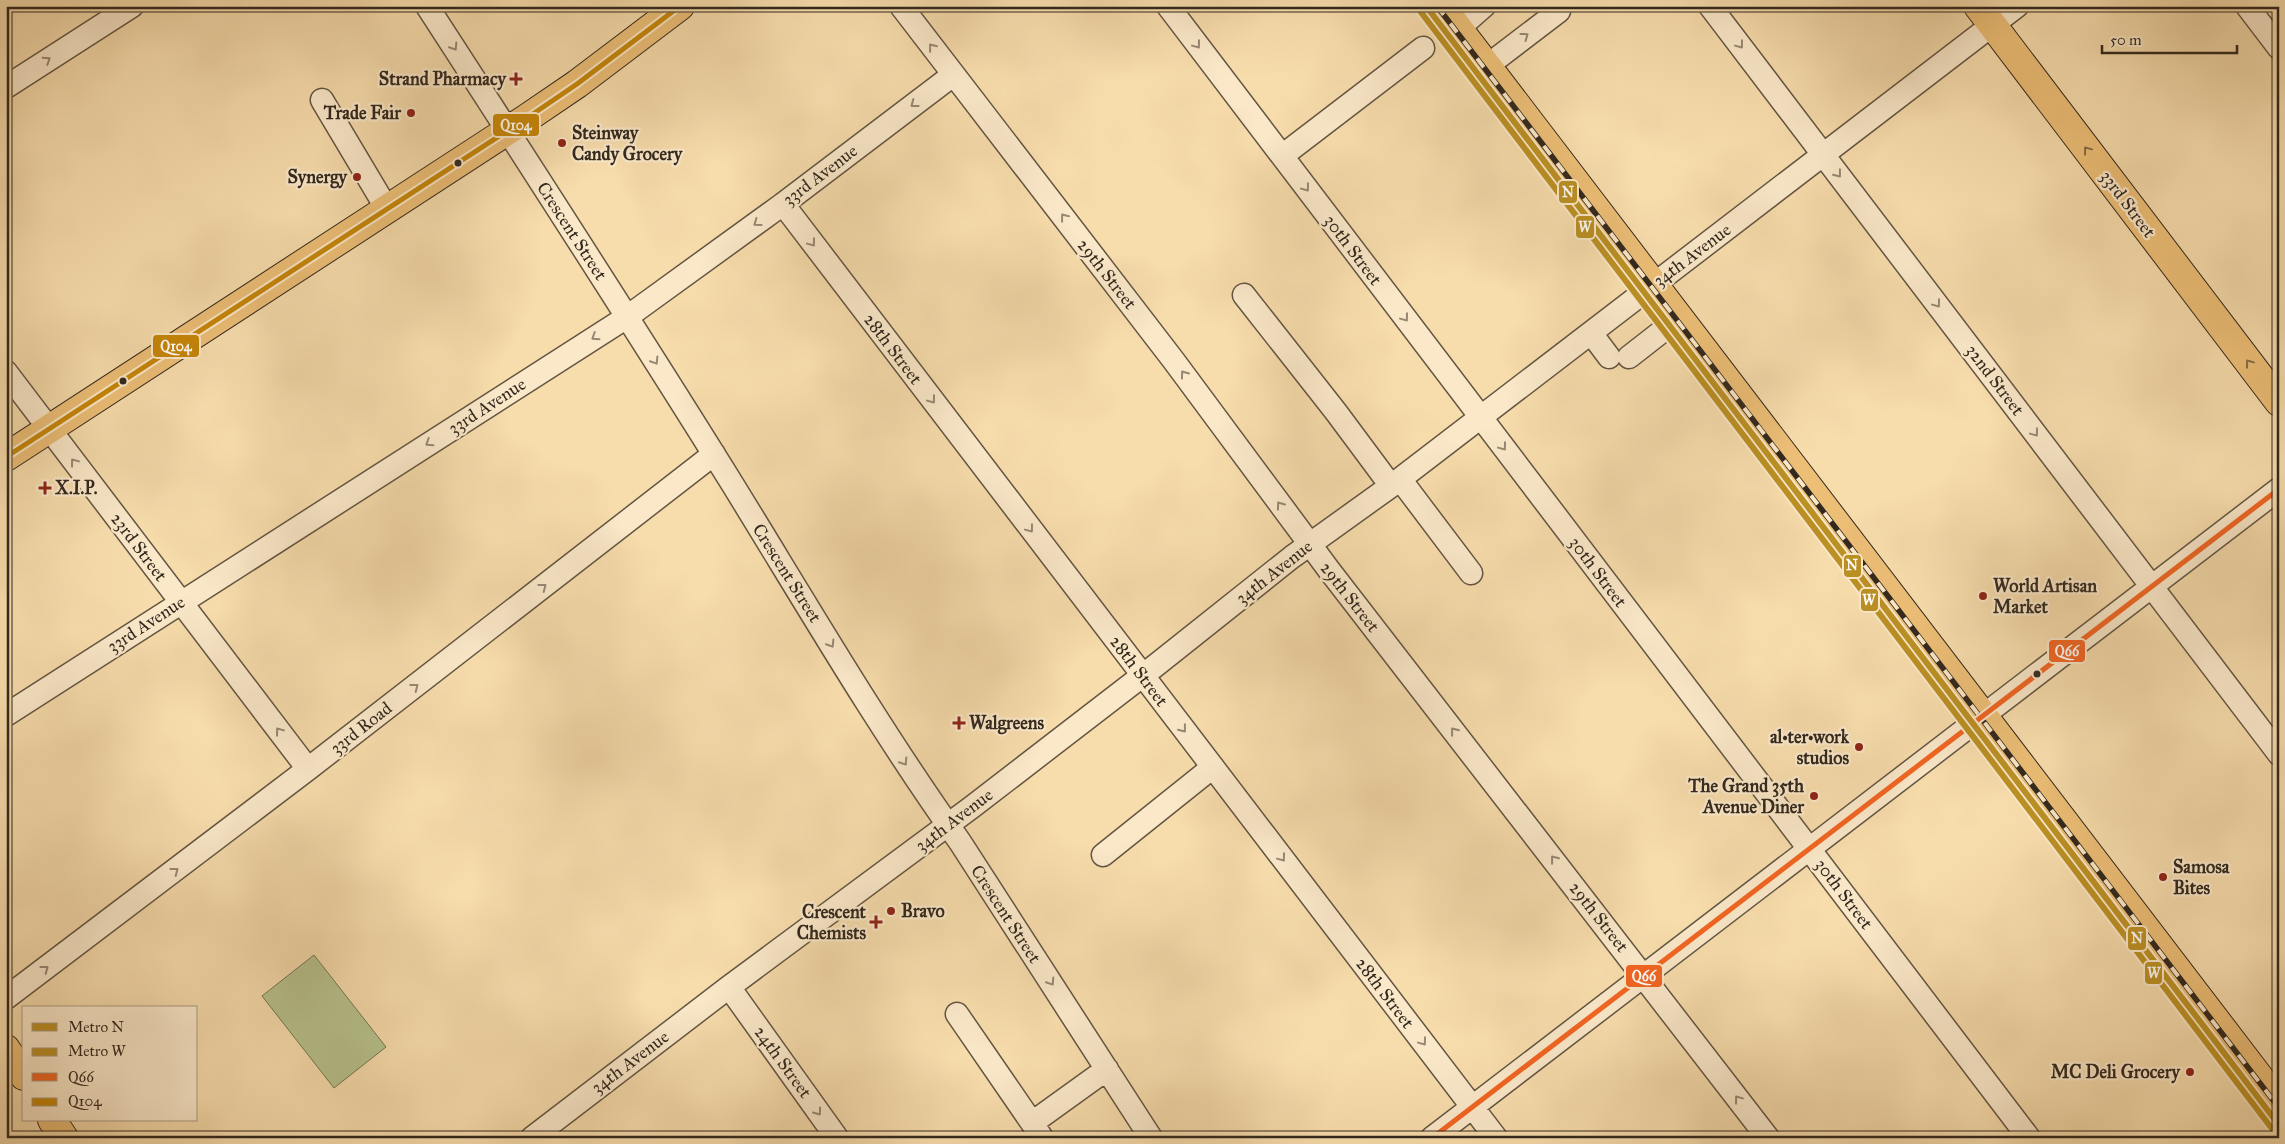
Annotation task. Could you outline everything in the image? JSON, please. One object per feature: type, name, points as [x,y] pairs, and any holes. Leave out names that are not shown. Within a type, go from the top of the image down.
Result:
[{"type":"main road","points":[[6,456],[508,131],[577,84],[680,6]]},
{"type":"main road","points":[[1441,6],[2279,1104]]},
{"type":"main road","name":"33rd Street","points":[[1985,16],[2279,402]]},
{"type":"main road","points":[[6,1049],[22,1073]]},
{"type":"main road","points":[[53,1122],[64,1138]]},
{"type":"street","points":[[6,87],[132,6]]},
{"type":"street","name":"Crescent Street","points":[[427,6],[714,454],[878,721],[1151,1138]]},
{"type":"street","name":"29th Street","points":[[901,6],[1174,361],[1309,544],[1644,975],[1768,1138]]},
{"type":"street","name":"30th Street","points":[[1168,6],[2029,1138]]},
{"type":"street","points":[[1458,28],[1484,6]]},
{"type":"street","points":[[1486,66],[1559,10],[1556,6]]},
{"type":"street","name":"32nd Street","points":[[1710,6],[2279,754]]},
{"type":"street","name":"34th Avenue","points":[[532,1138],[729,986],[1143,676],[1309,544],[1481,417],[1823,155],[1985,16],[2017,6]]},
{"type":"street","points":[[2247,6],[2279,48]]},
{"type":"street","points":[[1282,156],[1423,48]]},
{"type":"street","name":"33rd Avenue","points":[[6,715],[627,317],[782,204],[953,74]]},
{"type":"street","points":[[322,100],[387,209]]},
{"type":"street","name":"28th Street","points":[[782,204],[1496,1138]]},
{"type":"street","points":[[1244,295],[1336,412],[1471,573]]},
{"type":"street","points":[[1591,333],[1619,357],[1679,318]]},
{"type":"street","name":"23rd Street","points":[[6,372],[308,769]]},
{"type":"street","name":"33rd Road","points":[[6,998],[308,769],[714,454]]},
{"type":"street","points":[[1432,1138],[2279,489]]},
{"type":"street","points":[[1103,855],[1213,767]]},
{"type":"street","name":"24th Street","points":[[729,986],[837,1138]]},
{"type":"street","points":[[957,1014],[1037,1130],[1106,1069]]},
{"type":"green space","points":[[314,955],[386,1047],[334,1088],[262,996]]},
{"type":"railway","points":[[1437,6],[2279,1108]]},
{"type":"metro line","name":"N","points":[[1426,6],[2279,1125]]},
{"type":"metro line","name":"W","points":[[1420,11],[2273,1130]]},
{"type":"transit line","name":"Q104","points":[[6,457],[527,118],[577,84],[680,6]]},
{"type":"transit line","name":"Q66","points":[[1432,1138],[2279,489]]},
{"type":"place","name":"Strand Pharmacy","points":[[516,79]]},
{"type":"place","name":"Trade Fair","points":[[411,113]]},
{"type":"place","name":"Steinway Candy Grocery","points":[[562,143]]},
{"type":"place","name":"Synergy","points":[[357,177]]},
{"type":"place","name":"X.I.P.","points":[[45,488]]},
{"type":"place","name":"World Artisan Market","points":[[1983,596]]},
{"type":"place","name":"Walgreens","points":[[959,723]]},
{"type":"place","name":"al•ter•work studios","points":[[1859,747]]},
{"type":"place","name":"The Grand 35th Avenue Diner","points":[[1814,796]]},
{"type":"place","name":"Samosa Bites","points":[[2163,877]]},
{"type":"place","name":"Bravo","points":[[891,911]]},
{"type":"place","name":"Crescent Chemists","points":[[876,922]]},
{"type":"place","name":"MC Deli Grocery","points":[[2190,1072]]}]
